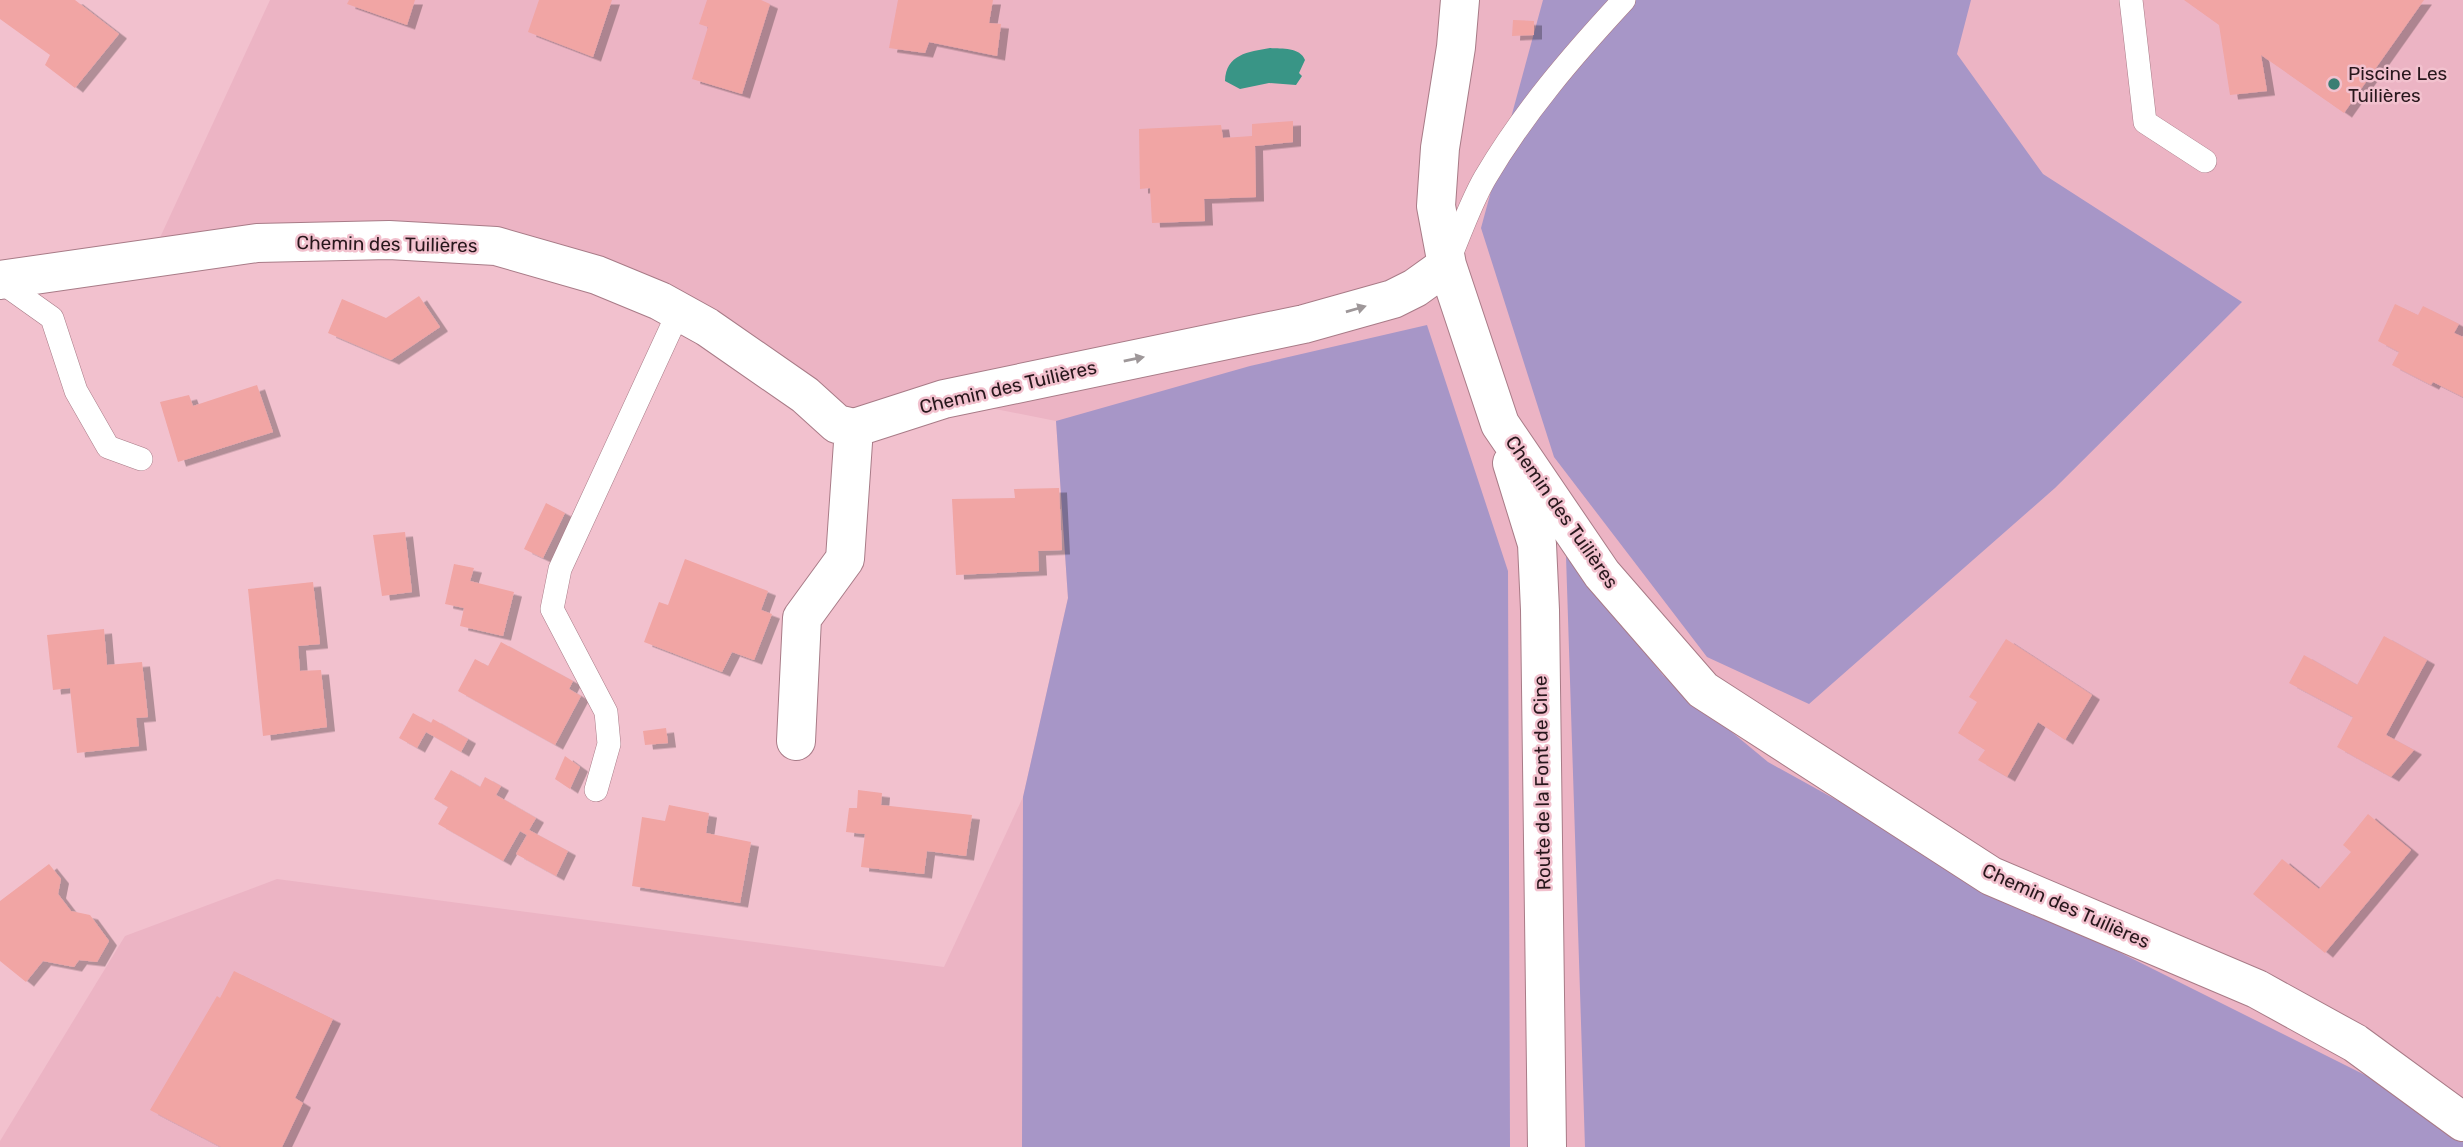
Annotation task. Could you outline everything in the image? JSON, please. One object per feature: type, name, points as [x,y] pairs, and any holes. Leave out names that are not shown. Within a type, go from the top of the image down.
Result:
[{"type":"street","points":[[1447,265],[1436,206],[1440,148],[1456,47],[1460,0]]},
{"type":"street","name":"Chemin des Tuilières","points":[[0,281],[257,243],[389,240],[496,246],[597,275],[679,311],[707,327],[805,395],[837,424],[854,428],[944,398],[1304,324],[1393,299],[1415,288],[1447,265],[1500,424],[1602,574],[1703,690],[1991,876],[2257,989],[2355,1043],[2463,1122]]},
{"type":"street","name":"Route de la Font de Cine","points":[[1500,424],[1537,544],[1547,1147]]},
{"type":"street","points":[[796,741],[802,618],[845,559],[854,428]]},
{"type":"lane","points":[[1447,265],[1483,180],[1530,108],[1624,0]]},
{"type":"lane","points":[[2131,0],[2145,122],[2205,161]]},
{"type":"lane","points":[[0,281],[52,318],[76,391],[108,447],[141,459]]},
{"type":"lane","points":[[596,790],[609,744],[606,712],[552,610],[560,569],[679,311]]},
{"type":"shaded area","points":[[270,0],[2463,0],[2463,1147],[0,1147],[0,1141],[125,936],[277,879],[944,967],[1023,797],[1068,598],[1056,421],[945,399],[854,428],[707,327],[496,246],[151,257]]},
{"type":"shaded area","points":[[1543,0],[1971,0],[1957,54],[2043,174],[2242,302],[2055,488],[1809,704],[1707,657],[1554,457],[1481,228]]},
{"type":"shaded area","points":[[1270,48],[1290,50],[1303,56],[1305,60],[1299,73],[1302,76],[1296,85],[1269,83],[1240,89],[1225,81],[1229,65],[1234,60],[1246,53]]},
{"type":"shaded area","points":[[1427,325],[1508,571],[1510,1147],[1022,1147],[1023,797],[1068,598],[1056,421],[1250,366]]},
{"type":"shaded area","points":[[1566,556],[1663,675],[1768,762],[2039,912],[2463,1124],[2463,1147],[1585,1147]]},
{"type":"building","points":[[0,0],[75,0],[119,34],[75,88],[45,65],[50,55],[0,19]]},
{"type":"building","points":[[349,0],[415,0],[407,25],[347,4]]},
{"type":"building","points":[[539,0],[612,0],[593,57],[528,32]]},
{"type":"building","points":[[707,0],[761,0],[770,4],[742,94],[692,79],[708,27],[699,24]]},
{"type":"building","points":[[898,0],[993,0],[989,23],[1001,24],[997,56],[929,42],[925,53],[889,48]]},
{"type":"building","name":"Piscine Les Tuilières","points":[[2184,0],[2424,0],[2344,113],[2261,55],[2267,91],[2230,95],[2219,25]]},
{"type":"building","points":[[1513,20],[1534,21],[1534,35],[1512,36]]},
{"type":"building","points":[[1293,121],[1293,142],[1255,146],[1256,197],[1204,199],[1205,221],[1152,223],[1150,188],[1140,189],[1139,129],[1221,125],[1223,138],[1252,136],[1252,124]]},
{"type":"building","points":[[419,296],[440,327],[391,360],[328,333],[342,299],[386,318]]},
{"type":"building","points":[[2395,304],[2418,315],[2423,306],[2459,324],[2454,333],[2463,337],[2463,397],[2433,382],[2431,385],[2392,365],[2399,352],[2378,341]]},
{"type":"building","points":[[257,385],[273,432],[178,462],[160,402],[189,395],[193,406]]},
{"type":"building","points":[[1059,488],[1062,550],[1038,551],[1039,571],[956,575],[952,499],[1015,498],[1014,489]]},
{"type":"building","points":[[546,503],[565,513],[543,558],[524,549]]},
{"type":"building","points":[[405,532],[412,592],[382,596],[373,535]]},
{"type":"building","points":[[685,559],[768,591],[761,610],[772,614],[754,660],[732,652],[722,672],[644,642],[659,602],[668,605]]},
{"type":"building","points":[[454,564],[474,568],[470,581],[514,592],[503,636],[460,626],[464,608],[445,604]]},
{"type":"building","points":[[313,582],[320,644],[298,646],[300,671],[321,670],[327,727],[263,736],[248,589]]},
{"type":"building","points":[[104,629],[107,665],[142,662],[148,717],[136,718],[139,746],[77,753],[70,688],[53,690],[47,635]]},
{"type":"building","points":[[2384,636],[2427,660],[2386,735],[2414,750],[2391,777],[2337,747],[2353,717],[2289,683],[2304,655],[2357,685]]},
{"type":"building","points":[[2006,639],[2092,695],[2065,740],[2038,722],[2007,777],[1978,760],[1985,750],[1958,733],[1977,702],[1969,697]]},
{"type":"building","points":[[501,642],[573,681],[569,689],[581,696],[555,745],[458,691],[475,659],[488,666]]},
{"type":"building","points":[[413,713],[431,723],[433,719],[468,739],[461,752],[426,732],[417,748],[399,738]]},
{"type":"building","points":[[666,728],[668,743],[645,745],[643,731]]},
{"type":"building","points":[[565,756],[580,767],[570,789],[555,779]]},
{"type":"building","points":[[451,770],[480,787],[485,777],[501,786],[496,795],[536,818],[529,830],[568,851],[556,876],[516,854],[527,835],[520,831],[503,861],[438,824],[448,807],[434,799]]},
{"type":"building","points":[[858,790],[882,793],[881,805],[972,815],[966,856],[927,851],[924,874],[861,867],[865,834],[846,832],[849,808],[857,808]]},
{"type":"building","points":[[669,805],[709,813],[706,833],[751,842],[740,903],[632,886],[642,817],[665,821]]},
{"type":"building","points":[[2368,814],[2411,850],[2325,953],[2253,894],[2282,859],[2319,889],[2351,852],[2343,845]]},
{"type":"building","points":[[49,864],[61,879],[58,894],[71,911],[90,915],[109,941],[97,962],[79,960],[74,967],[43,961],[26,982],[0,961],[0,901]]},
{"type":"building","points":[[234,971],[333,1019],[295,1098],[303,1103],[282,1147],[221,1147],[150,1110]]},
{"type":"place","name":"Piscine Les Tuilières","points":[[2334,84]]}]
